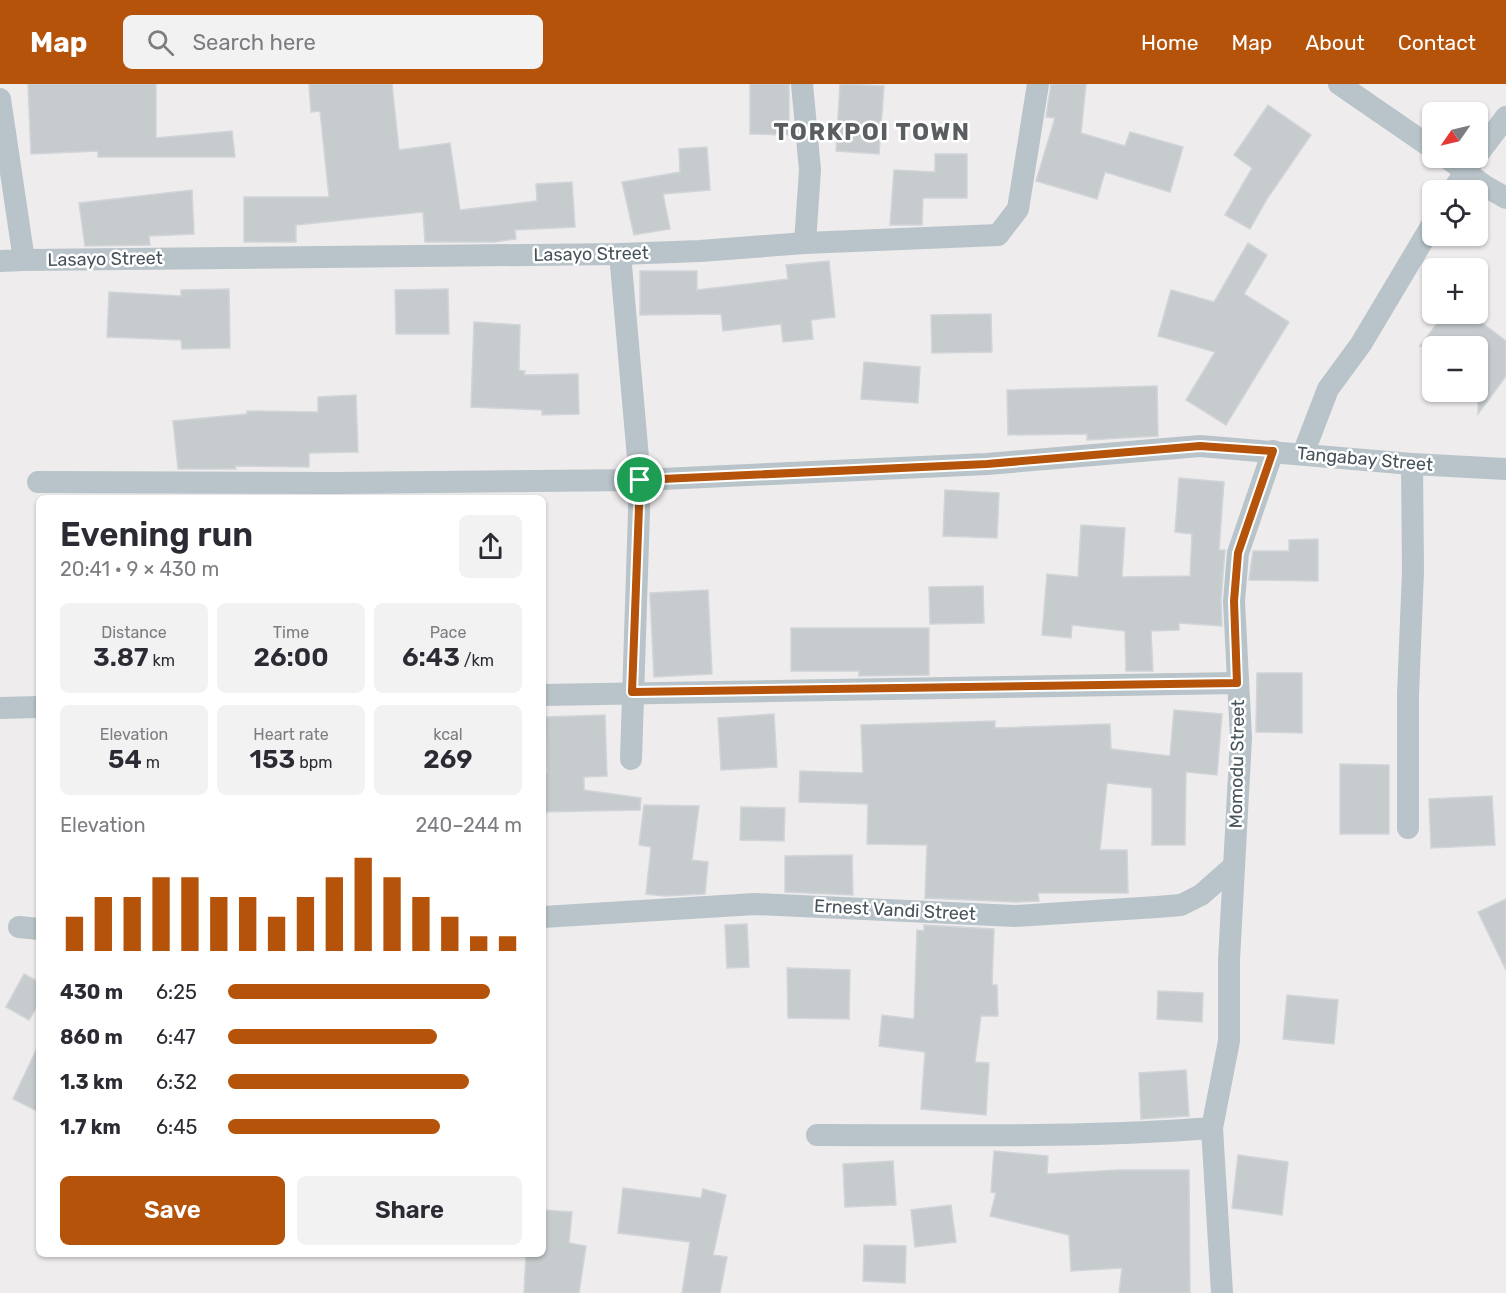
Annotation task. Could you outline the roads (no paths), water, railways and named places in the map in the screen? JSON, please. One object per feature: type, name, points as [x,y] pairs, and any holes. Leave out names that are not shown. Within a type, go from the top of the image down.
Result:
[{"type":"street","points":[[802,84],[810,170],[805,243]]},
{"type":"street","name":"Lasayo Street","points":[[0,261],[620,254],[805,243],[999,236],[1018,209],[1038,84]]},
{"type":"street","points":[[1339,84],[1422,141]]},
{"type":"street","points":[[0,99],[24,260]]},
{"type":"street","points":[[1488,141],[1506,117]]},
{"type":"street","points":[[1476,168],[1485,186],[1506,198]]},
{"type":"street","points":[[1303,454],[1328,389],[1361,344],[1422,242]]},
{"type":"street","points":[[620,254],[640,480],[631,759]]},
{"type":"street","name":"Tangabay Street","points":[[38,482],[336,483],[640,480],[987,464],[1200,446],[1412,464],[1506,469]]},
{"type":"street","name":"Momodu Street","points":[[1222,1293],[1212,1128],[1229,1041],[1229,960],[1240,738],[1234,601],[1238,553],[1273,451]]},
{"type":"street","points":[[1408,828],[1408,695],[1413,571],[1412,464]]},
{"type":"street","points":[[546,695],[1237,683]]},
{"type":"street","points":[[0,708],[36,707]]},
{"type":"street","name":"Ernest Vandi Street","points":[[546,917],[755,904],[1015,916],[1157,907],[1181,905],[1201,895],[1234,866]]},
{"type":"street","points":[[817,1135],[1031,1135],[1156,1132],[1212,1128]]},
{"type":"district","name":"TORKPOI TOWN","points":[[872,132]]}]
